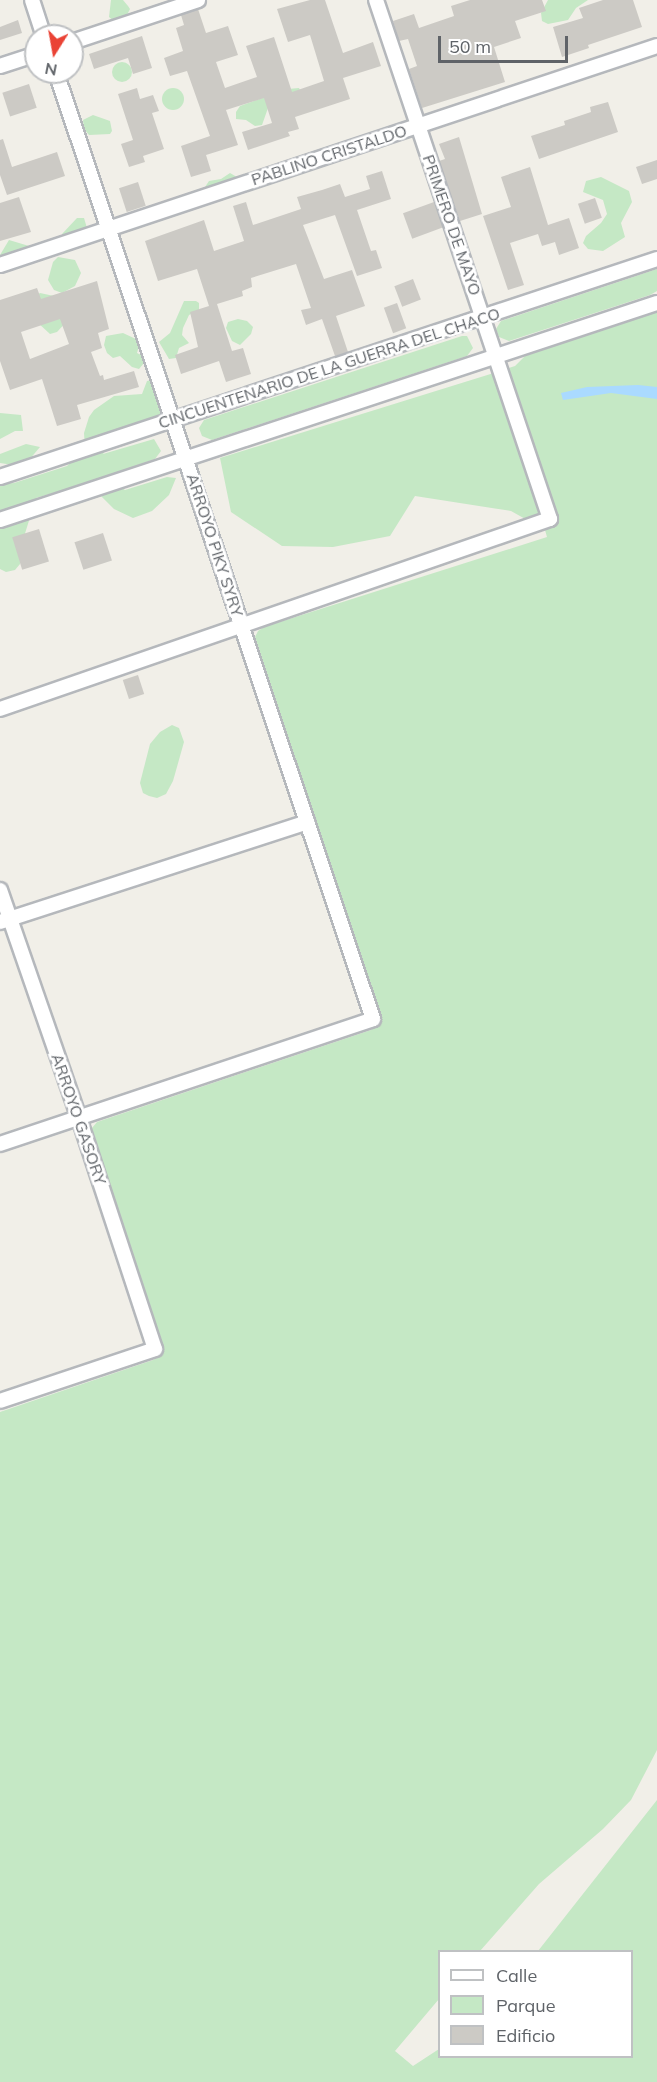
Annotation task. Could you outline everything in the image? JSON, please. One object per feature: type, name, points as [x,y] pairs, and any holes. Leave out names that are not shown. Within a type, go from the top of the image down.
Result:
[{"type":"street","points":[[32,0],[40,24]]},
{"type":"street","points":[[84,38],[198,0]]},
{"type":"street","name":"PRIMERO DE MAYO","points":[[242,626],[550,519],[376,0]]},
{"type":"street","name":"PABLINO CRISTALDO","points":[[0,265],[657,46]]},
{"type":"street","points":[[0,66],[24,58]]},
{"type":"street","name":"ARROYO PIKY SYRY","points":[[60,84],[373,1019],[79,1118]]},
{"type":"street","name":"CINCUENTENARIO DE LA GUERRA DEL CHACO","points":[[0,477],[657,259]]},
{"type":"street","points":[[0,520],[657,303]]},
{"type":"street","points":[[0,709],[242,626]]},
{"type":"street","points":[[5,920],[307,822]]},
{"type":"street","name":"ARROYO GASORY","points":[[0,890],[5,920],[79,1118],[155,1349],[0,1401]]},
{"type":"street","points":[[0,1144],[79,1118]]},
{"type":"green space","points":[[111,0],[123,0],[128,6],[130,9],[125,19],[115,22],[109,17]]},
{"type":"green space","points":[[548,0],[588,0],[576,8],[568,20],[548,24],[542,21],[541,13]]},
{"type":"green space","points":[[118,62],[126,62],[132,68],[132,76],[126,82],[118,82],[112,76],[112,68]]},
{"type":"green space","points":[[169,88],[177,88],[184,95],[184,103],[177,110],[169,110],[162,103],[162,95]]},
{"type":"green space","points":[[299,88],[301,92],[268,108],[262,125],[255,126],[246,120],[236,119],[236,112],[240,106],[288,89]]},
{"type":"green space","points":[[93,115],[110,121],[112,131],[110,134],[89,135],[84,129],[83,120]]},
{"type":"green space","points":[[230,173],[242,180],[238,194],[203,190],[209,181],[221,179]]},
{"type":"green space","points":[[601,177],[629,191],[632,202],[621,223],[625,237],[603,251],[588,249],[583,243],[586,236],[601,223],[607,214],[603,200],[583,192],[586,181]]},
{"type":"green space","points":[[77,218],[84,218],[87,228],[86,235],[63,241],[62,234]]},
{"type":"green space","points":[[9,240],[29,246],[30,250],[3,261],[0,255]]},
{"type":"green space","points":[[58,257],[75,260],[81,273],[75,286],[62,293],[54,290],[48,280],[53,262]]},
{"type":"green space","points":[[657,269],[657,291],[650,295],[509,341],[499,337],[496,329],[501,321]]},
{"type":"green space","points":[[40,293],[68,299],[69,319],[57,332],[50,334],[37,322],[33,298]]},
{"type":"green space","points":[[184,301],[196,301],[199,303],[199,310],[189,315],[183,328],[182,335],[189,343],[179,348],[176,358],[169,359],[159,342],[170,333]]},
{"type":"green space","points":[[657,312],[657,1750],[631,1800],[603,1829],[539,1884],[481,1950],[438,1950],[438,2000],[395,2051],[413,2066],[438,2050],[438,2058],[633,2058],[633,1950],[539,1950],[657,1800],[657,2082],[0,2082],[0,1412],[153,1360],[157,1358],[161,1349],[92,1128],[97,1122],[371,1030],[380,1023],[381,1018],[255,637],[264,627],[547,537],[545,530],[511,511],[415,496],[390,536],[333,547],[282,546],[231,512],[220,458],[515,366],[525,356]]},
{"type":"green space","points":[[238,319],[247,321],[253,327],[251,334],[240,345],[232,341],[226,328],[228,322]]},
{"type":"green space","points":[[123,333],[138,340],[137,353],[143,356],[144,363],[139,369],[132,367],[120,356],[113,358],[107,353],[104,345],[106,336]]},
{"type":"green space","points":[[467,336],[473,348],[467,356],[212,440],[202,436],[199,428],[204,420]]},
{"type":"green space","points":[[156,379],[165,408],[160,416],[155,423],[108,447],[103,454],[154,439],[161,451],[155,459],[120,471],[119,486],[125,490],[167,477],[176,478],[169,495],[152,511],[133,518],[114,509],[101,496],[92,496],[73,503],[63,490],[36,498],[23,540],[20,564],[15,570],[6,572],[0,569],[0,484],[14,483],[67,466],[85,449],[84,433],[94,410],[114,396],[142,394],[147,381]]},
{"type":"green space","points":[[0,413],[21,415],[23,431],[15,431],[0,439]]},
{"type":"green space","points":[[26,444],[40,447],[29,460],[13,465],[0,463],[0,454]]},
{"type":"green space","points":[[172,725],[179,728],[184,742],[173,781],[166,794],[157,798],[149,796],[143,793],[140,783],[150,744],[160,732]]},
{"type":"water","points":[[638,385],[657,387],[657,399],[611,393],[563,400],[561,393],[587,387]]},
{"type":"building","points":[[310,0],[325,0],[343,53],[373,42],[381,66],[343,78],[350,99],[295,117],[299,129],[288,132],[290,136],[248,150],[242,132],[272,123],[264,98],[226,110],[238,145],[206,155],[211,171],[191,177],[181,146],[210,136],[187,71],[170,76],[164,58],[183,51],[176,28],[184,25],[181,15],[198,9],[206,33],[228,26],[238,55],[216,62],[225,88],[257,77],[246,46],[274,37],[292,92],[324,81],[310,35],[288,42],[277,9]]},
{"type":"building","points":[[470,0],[542,0],[546,11],[515,21],[521,38],[494,47],[505,82],[422,108],[409,69],[417,66],[408,39],[399,41],[393,21],[414,14],[419,28],[454,16],[451,6]]},
{"type":"building","points":[[603,0],[633,0],[642,27],[588,45],[589,48],[562,57],[553,27],[583,18],[579,8]]},
{"type":"building","points":[[18,20],[22,33],[0,40],[0,27]]},
{"type":"building","points":[[142,36],[152,68],[133,74],[128,58],[94,69],[89,54]]},
{"type":"building","points":[[29,84],[37,108],[10,116],[2,93]]},
{"type":"building","points":[[137,88],[140,99],[153,95],[159,111],[152,113],[164,149],[143,156],[145,162],[129,167],[121,144],[133,140],[118,94]]},
{"type":"building","points":[[608,102],[618,132],[539,159],[531,136],[565,125],[564,121],[591,112],[590,107]]},
{"type":"building","points":[[459,137],[482,214],[460,221],[439,161],[445,159],[439,144]]},
{"type":"building","points":[[3,139],[12,167],[57,152],[65,176],[7,195],[0,175],[0,140]]},
{"type":"building","points":[[657,160],[657,179],[642,184],[636,167]]},
{"type":"building","points":[[530,167],[548,225],[569,218],[579,248],[559,255],[555,242],[542,246],[538,234],[510,243],[524,285],[508,290],[483,216],[511,207],[501,177]]},
{"type":"building","points":[[382,171],[391,199],[357,210],[371,251],[376,250],[382,268],[357,276],[335,215],[303,225],[324,279],[352,270],[365,306],[336,316],[348,352],[335,356],[322,319],[306,325],[301,310],[311,308],[296,264],[251,278],[252,287],[242,291],[243,296],[217,304],[232,351],[243,348],[251,374],[226,382],[219,361],[181,374],[175,355],[198,347],[190,312],[209,306],[197,269],[158,281],[145,241],[204,220],[214,251],[244,241],[233,206],[246,202],[253,225],[301,209],[297,197],[340,184],[345,197],[370,189],[366,176]]},
{"type":"building","points":[[138,182],[146,206],[127,212],[119,188]]},
{"type":"building","points":[[19,197],[31,232],[0,241],[0,203]]},
{"type":"building","points":[[595,198],[602,218],[585,224],[578,204]]},
{"type":"building","points":[[434,202],[443,227],[412,239],[403,213]]},
{"type":"building","points":[[413,279],[421,300],[402,307],[394,286]]},
{"type":"building","points":[[97,281],[109,329],[98,333],[102,348],[91,352],[100,376],[103,375],[104,380],[134,371],[139,387],[77,405],[81,419],[57,426],[42,379],[10,390],[0,361],[0,300],[37,288],[41,299]],"holes":[[[60,319],[69,344],[30,359],[21,332]]]},
{"type":"building","points":[[397,303],[406,328],[393,333],[384,308]]},
{"type":"building","points":[[39,529],[49,562],[22,570],[12,537]]},
{"type":"building","points":[[103,533],[112,561],[83,570],[74,542]]},
{"type":"building","points":[[138,675],[144,694],[129,699],[123,680]]}]
